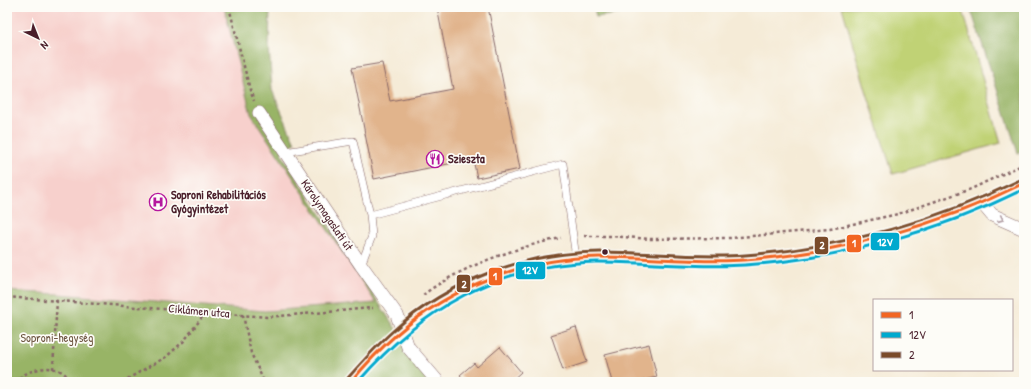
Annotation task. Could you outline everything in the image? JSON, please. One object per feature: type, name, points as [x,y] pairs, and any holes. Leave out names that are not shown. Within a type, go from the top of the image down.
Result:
[{"type":"street","name":"Károlymagaslati út","points":[[260,114],[394,310]]},
{"type":"street","points":[[351,382],[367,362],[402,329],[426,310],[468,288],[508,271],[533,264],[576,258],[628,258],[688,261],[743,260],[800,254],[879,238],[925,224],[982,203],[1024,183]]},
{"type":"street","points":[[982,203],[992,216],[1024,229]]},
{"type":"street","points":[[394,310],[408,347],[438,382]]},
{"type":"lane","points":[[285,152],[354,141],[370,214],[372,236],[362,265]]},
{"type":"lane","points":[[370,214],[563,164],[576,258]]},
{"type":"path","points":[[229,7],[250,90],[260,114]]},
{"type":"path","points":[[419,298],[443,281],[464,271],[506,254],[547,241],[574,236],[612,236],[650,239],[730,238],[830,229],[898,214],[971,189],[1024,164]]},
{"type":"path","name":"Ciklámen utca","points":[[7,297],[267,317],[394,310]]},
{"type":"path","points":[[53,369],[57,300]]},
{"type":"path","points":[[122,382],[166,357],[184,341],[207,312]]},
{"type":"path","points":[[243,315],[251,353],[264,382]]},
{"type":"path","points":[[15,382],[27,372],[39,369],[53,369],[62,372],[71,382]]},
{"type":"shaded area","name":"Soproni Rehabilitációs Gyógyintézet","points":[[7,7],[224,7],[251,114],[377,304],[265,311],[7,291]]},
{"type":"green space","name":"Soproni-hegység","points":[[224,7],[270,7],[269,47],[272,90],[295,143],[281,153],[420,366],[434,382],[7,382],[7,291],[265,311],[376,303],[251,114]]},
{"type":"green space","points":[[594,7],[669,7],[596,17]]},
{"type":"green space","points":[[842,7],[962,7],[1001,143],[893,174],[866,90]]},
{"type":"green space","points":[[970,7],[1024,7],[1024,151],[1018,153]]},
{"type":"building","points":[[437,7],[488,7],[520,169],[477,178],[473,159],[374,179],[352,68],[382,63],[390,101],[453,89]]},
{"type":"building","points":[[576,327],[587,362],[563,370],[551,335]]},
{"type":"building","points":[[649,344],[657,377],[636,382],[612,382],[605,355]]},
{"type":"building","points":[[500,347],[521,372],[510,382],[466,382],[460,375],[474,363],[477,367]]},
{"type":"transit line","name":"2","points":[[347,379],[381,342],[415,313],[463,284],[516,264],[543,257],[572,253],[618,252],[691,256],[727,256],[817,246],[852,239],[922,220],[956,208],[1022,179]]},
{"type":"transit line","name":"1","points":[[351,382],[367,363],[396,335],[441,302],[465,289],[517,269],[571,259],[599,257],[727,261],[817,251],[853,244],[923,224],[958,212],[1024,183]]},
{"type":"transit line","name":"12V","points":[[358,382],[408,332],[436,312],[464,295],[495,281],[527,271],[561,265],[597,262],[726,266],[781,262],[817,257],[853,250],[923,230],[958,218],[1024,189]]},
{"type":"place","name":"Szieszta","points":[[435,159]]},
{"type":"place","name":"Soproni Rehabilitációs Gyógyintézet","points":[[158,202]]}]
